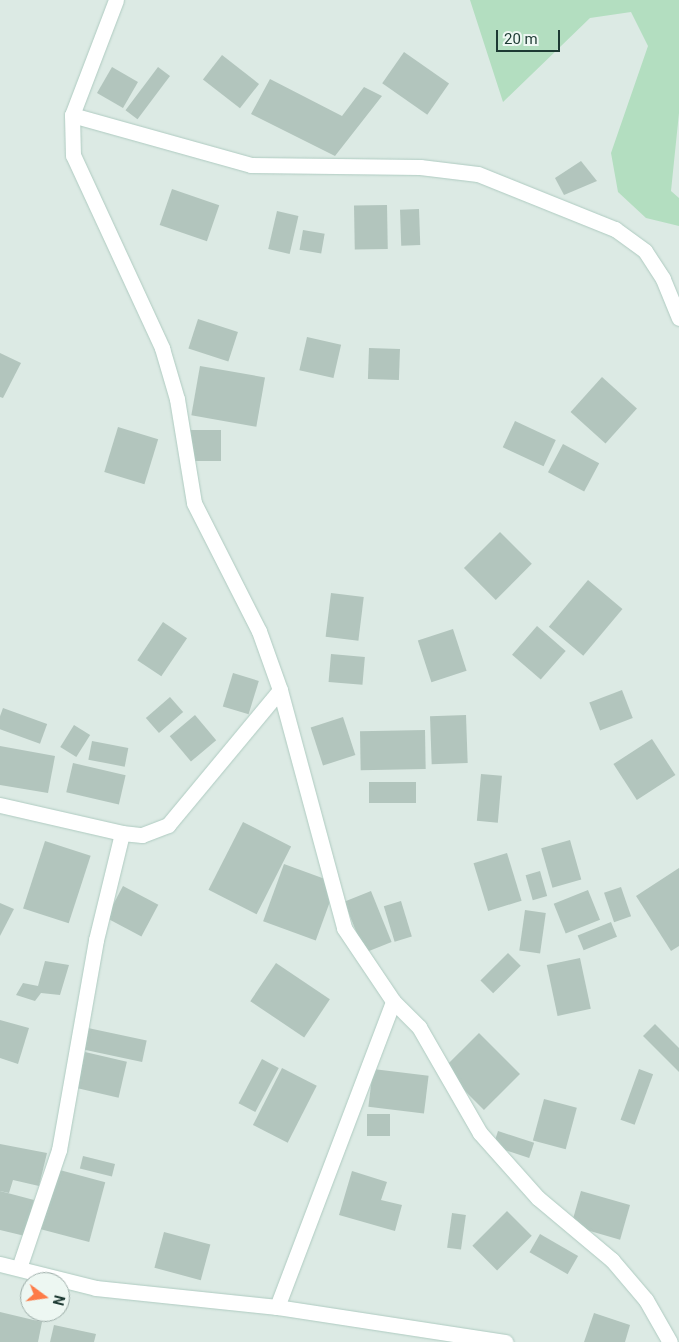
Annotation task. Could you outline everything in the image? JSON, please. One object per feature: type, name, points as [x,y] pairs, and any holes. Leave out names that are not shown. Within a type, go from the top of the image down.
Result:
[{"type":"street","points":[[116,0],[72,115],[72,154],[162,348],[177,400],[194,503],[259,631],[280,690],[344,928],[393,1001],[419,1027],[480,1133],[538,1198],[612,1260],[646,1300],[670,1342]]},
{"type":"street","points":[[72,115],[251,165],[420,167],[478,174],[615,229],[645,251],[663,279],[679,318]]},
{"type":"street","points":[[0,805],[122,833],[142,835],[168,825],[280,690]]},
{"type":"street","points":[[19,1268],[59,1150],[96,940],[122,833]]},
{"type":"street","points":[[277,1307],[393,1001]]},
{"type":"street","points":[[0,1264],[96,1288],[277,1307],[505,1342]]},
{"type":"green space","points":[[470,0],[679,0],[679,113],[671,191],[679,198],[679,226],[646,218],[618,192],[611,153],[648,46],[631,12],[590,18],[503,102]]},
{"type":"building","points":[[404,52],[449,84],[427,115],[382,83]]},
{"type":"building","points":[[222,55],[259,84],[240,108],[203,79]]},
{"type":"building","points":[[112,67],[138,82],[123,108],[97,93]]},
{"type":"building","points":[[158,67],[170,76],[137,119],[126,110]]},
{"type":"building","points":[[270,79],[342,116],[364,87],[382,96],[335,156],[251,114]]},
{"type":"building","points":[[581,161],[597,181],[564,195],[555,178]]},
{"type":"building","points":[[172,189],[219,205],[207,241],[160,225]]},
{"type":"building","points":[[387,205],[388,249],[355,250],[354,206]]},
{"type":"building","points":[[419,209],[420,245],[401,246],[400,210]]},
{"type":"building","points":[[277,211],[298,216],[290,254],[268,249]]},
{"type":"building","points":[[303,230],[325,234],[321,254],[300,250]]},
{"type":"building","points":[[198,319],[238,332],[228,361],[188,348]]},
{"type":"building","points":[[307,337],[341,345],[333,378],[299,370]]},
{"type":"building","points":[[369,348],[400,349],[399,380],[368,379]]},
{"type":"building","points":[[0,353],[21,363],[3,398],[0,397]]},
{"type":"building","points":[[200,366],[265,377],[256,427],[191,415]]},
{"type":"building","points":[[602,377],[637,408],[605,443],[571,412]]},
{"type":"building","points":[[515,421],[556,440],[544,466],[503,447]]},
{"type":"building","points":[[118,427],[158,439],[144,484],[104,472]]},
{"type":"building","points":[[188,430],[221,430],[221,461],[188,461]]},
{"type":"building","points":[[563,444],[599,463],[584,492],[548,472]]},
{"type":"building","points":[[500,532],[532,564],[496,600],[464,568]]},
{"type":"building","points":[[588,580],[622,609],[583,656],[549,627]]},
{"type":"building","points":[[331,593],[364,597],[358,641],[326,637]]},
{"type":"building","points":[[163,622],[187,638],[161,676],[137,660]]},
{"type":"building","points":[[537,626],[566,651],[541,680],[512,655]]},
{"type":"building","points":[[453,629],[467,671],[431,682],[418,640]]},
{"type":"building","points":[[331,654],[365,657],[362,685],[329,682]]},
{"type":"building","points":[[233,673],[259,681],[249,714],[223,706]]},
{"type":"building","points":[[622,690],[633,718],[600,731],[589,703]]},
{"type":"building","points":[[170,697],[183,712],[159,733],[146,718]]},
{"type":"building","points":[[3,708],[47,724],[40,744],[0,729],[0,716]]},
{"type":"building","points":[[195,715],[216,740],[191,761],[170,736]]},
{"type":"building","points":[[466,715],[468,763],[432,764],[430,716]]},
{"type":"building","points":[[343,717],[355,755],[323,766],[311,728]]},
{"type":"building","points":[[74,725],[90,735],[76,757],[60,747]]},
{"type":"building","points":[[425,730],[426,769],[361,770],[360,731]]},
{"type":"building","points":[[652,739],[675,775],[637,800],[613,764]]},
{"type":"building","points":[[92,741],[128,748],[125,767],[88,760]]},
{"type":"building","points":[[0,746],[55,756],[48,793],[0,785]]},
{"type":"building","points":[[73,763],[126,775],[119,804],[66,792]]},
{"type":"building","points":[[481,774],[502,776],[498,823],[477,821]]},
{"type":"building","points":[[369,782],[416,782],[416,803],[369,803]]},
{"type":"building","points":[[243,822],[291,847],[257,914],[208,890]]},
{"type":"building","points":[[570,840],[581,879],[552,888],[541,848]]},
{"type":"building","points":[[45,841],[91,856],[69,923],[23,909]]},
{"type":"building","points":[[507,853],[522,901],[488,911],[474,863]]},
{"type":"building","points":[[284,864],[337,883],[316,940],[263,921]]},
{"type":"building","points":[[679,868],[679,946],[671,951],[636,896]]},
{"type":"building","points":[[540,871],[547,896],[533,900],[526,875]]},
{"type":"building","points":[[123,886],[158,905],[141,937],[106,918]]},
{"type":"building","points":[[621,887],[631,916],[614,922],[604,893]]},
{"type":"building","points":[[588,890],[600,920],[566,934],[554,904]]},
{"type":"building","points":[[371,891],[392,942],[365,953],[344,902]]},
{"type":"building","points":[[401,901],[412,936],[395,942],[384,906]]},
{"type":"building","points":[[0,903],[14,909],[0,936]]},
{"type":"building","points":[[525,910],[546,913],[540,954],[519,951]]},
{"type":"building","points":[[611,922],[617,937],[584,950],[578,935]]},
{"type":"building","points":[[508,953],[521,966],[493,993],[480,981]]},
{"type":"building","points":[[580,958],[591,1009],[558,1016],[547,965]]},
{"type":"building","points":[[45,961],[69,965],[60,995],[41,993],[35,1001],[16,995],[23,983],[38,986]]},
{"type":"building","points":[[276,963],[330,999],[304,1037],[250,1001]]},
{"type":"building","points":[[0,1020],[29,1028],[18,1064],[0,1058]]},
{"type":"building","points":[[655,1024],[679,1048],[679,1072],[643,1036]]},
{"type":"building","points":[[88,1028],[147,1040],[142,1062],[83,1050]]},
{"type":"building","points":[[479,1033],[520,1074],[484,1110],[443,1069]]},
{"type":"building","points":[[85,1052],[127,1062],[119,1098],[77,1088]]},
{"type":"building","points":[[262,1059],[279,1068],[255,1112],[239,1103]]},
{"type":"building","points":[[282,1068],[317,1086],[288,1143],[253,1125]]},
{"type":"building","points":[[373,1069],[429,1076],[424,1114],[368,1107]]},
{"type":"building","points":[[639,1069],[653,1074],[635,1125],[621,1120]]},
{"type":"building","points":[[544,1099],[577,1108],[566,1149],[533,1141]]},
{"type":"building","points":[[367,1114],[390,1114],[390,1136],[367,1136]]},
{"type":"building","points":[[498,1131],[534,1143],[529,1158],[493,1146]]},
{"type":"building","points":[[0,1144],[47,1153],[39,1186],[13,1180],[9,1193],[0,1191]]},
{"type":"building","points":[[83,1156],[115,1164],[112,1177],[80,1169]]},
{"type":"building","points":[[56,1169],[105,1182],[89,1242],[40,1229]]},
{"type":"building","points":[[352,1171],[387,1182],[381,1200],[402,1205],[395,1231],[339,1215]]},
{"type":"building","points":[[0,1191],[34,1200],[25,1236],[0,1230]]},
{"type":"building","points":[[581,1191],[630,1205],[620,1240],[571,1226]]},
{"type":"building","points":[[507,1211],[532,1236],[497,1270],[472,1246]]},
{"type":"building","points":[[452,1213],[466,1215],[461,1250],[447,1248]]},
{"type":"building","points":[[164,1232],[210,1244],[201,1280],[154,1268]]},
{"type":"building","points":[[540,1234],[578,1256],[568,1274],[530,1252]]},
{"type":"building","points":[[0,1312],[20,1317],[20,1322],[42,1322],[38,1342],[0,1342]]},
{"type":"building","points":[[594,1313],[630,1325],[625,1342],[584,1342]]},
{"type":"building","points":[[54,1325],[96,1334],[94,1342],[50,1342]]}]
